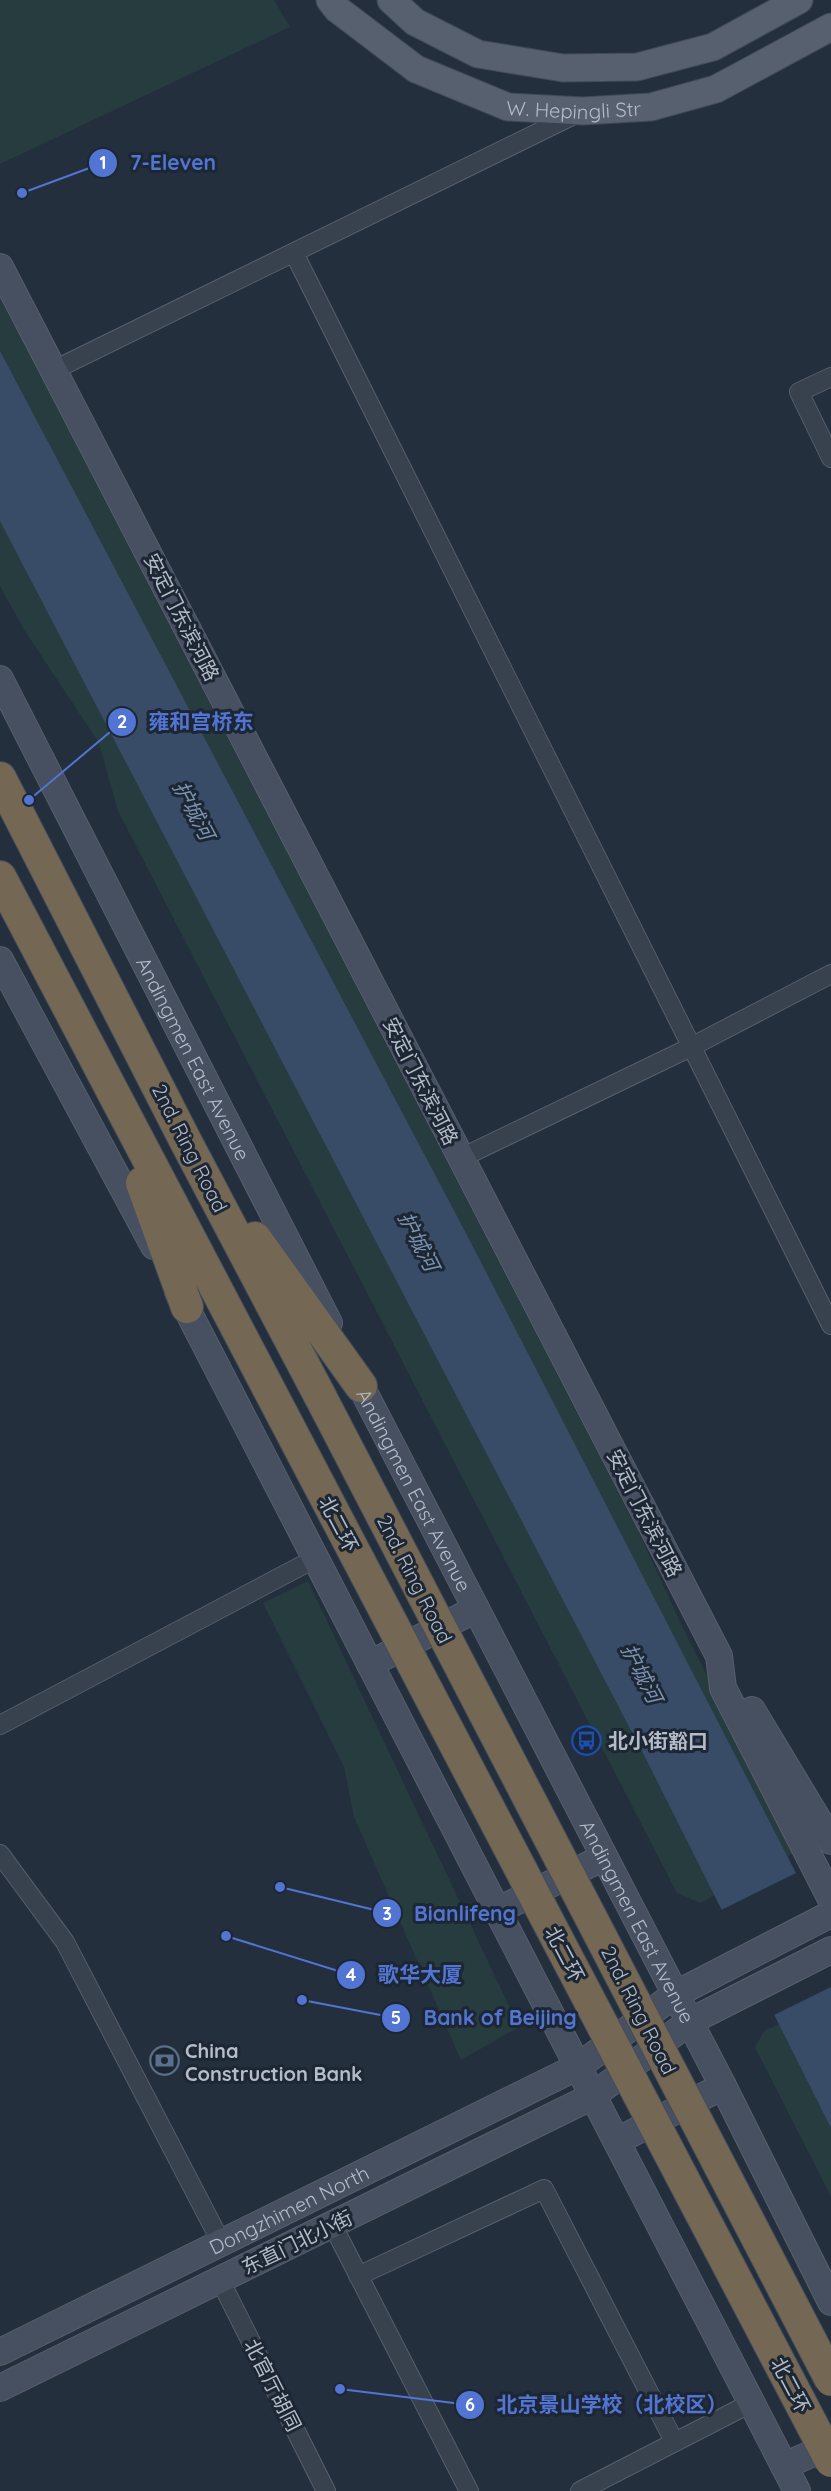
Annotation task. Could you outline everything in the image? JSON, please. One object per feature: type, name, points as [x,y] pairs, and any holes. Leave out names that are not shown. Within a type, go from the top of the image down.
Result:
[{"type":"highway","name":"2nd. Ring Road","points":[[1,779],[185,1140],[831,2380]]},
{"type":"highway","points":[[0,877],[100,1069],[187,1307]]},
{"type":"highway","name":"北二环","points":[[100,1069],[831,2461]]},
{"type":"highway","points":[[185,1140],[361,1386]]},
{"type":"main road","name":"W. Hepingli Str","points":[[330,0],[337,9],[416,69],[508,107],[583,111],[651,107],[716,88],[831,27]]},
{"type":"main road","name":"W. Hepingli Str","points":[[391,0],[415,22],[478,54],[563,68],[637,67],[713,47],[799,0]]},
{"type":"street","points":[[54,370],[583,111]]},
{"type":"street","points":[[294,253],[831,1325]]},
{"type":"street","name":"安定门东滨河路","points":[[0,267],[719,1656],[723,1688],[831,1899]]},
{"type":"street","points":[[831,377],[799,392],[831,458]]},
{"type":"street","name":"Andingmen East Avenue","points":[[0,679],[361,1386],[723,2086],[831,2302]]},
{"type":"street","points":[[0,960],[187,1307],[797,2491]]},
{"type":"street","points":[[461,1158],[691,1047],[831,974]]},
{"type":"street","points":[[0,1725],[316,1558]]},
{"type":"street","points":[[370,1664],[476,1609]]},
{"type":"street","points":[[719,1656],[831,1840]]},
{"type":"street","points":[[0,1854],[65,1942],[221,2242]]},
{"type":"street","points":[[497,1911],[604,1857]]},
{"type":"street","name":"Dongzhimen North","points":[[0,2352],[579,2066],[674,1995],[831,1914]]},
{"type":"street","name":"东直门北小街","points":[[0,2388],[593,2096],[689,2022],[831,1950]]},
{"type":"street","points":[[617,2141],[723,2086]]},
{"type":"street","points":[[358,2276],[544,2189],[674,2441]]},
{"type":"street","points":[[332,2224],[470,2491]]},
{"type":"street","name":"北官厅胡同","points":[[220,2280],[326,2491]]},
{"type":"street","points":[[580,2491],[751,2403]]},
{"type":"street","points":[[784,2466],[831,2445]]},
{"type":"green space","points":[[0,0],[274,0],[290,27],[0,164]]},
{"type":"green space","points":[[0,298],[637,1529],[685,1632],[796,1852],[700,1903],[677,1893],[118,811],[99,743],[23,628],[0,586]]},
{"type":"green space","points":[[308,1581],[519,2027],[461,2060],[354,1817],[344,1767],[263,1603]]},
{"type":"green space","points":[[831,2000],[831,2197],[755,2047],[764,2031]]},
{"type":"water","name":"护城河","points":[[0,351],[470,1241],[831,1941],[831,2128],[647,1761],[0,521]]},
{"type":"pier","points":[[798,1872],[831,1935],[831,1987],[772,2016],[719,1911]]},
{"type":"place","name":"7-Eleven","points":[[22,193]]},
{"type":"place","name":"雍和宫桥东","points":[[29,800]]},
{"type":"place","name":"北小街豁口","points":[[587,1740]]},
{"type":"place","name":"Bianlifeng","points":[[280,1887]]},
{"type":"place","name":"歌华大厦","points":[[226,1936]]},
{"type":"place","name":"Bank of Beijing","points":[[302,2000]]},
{"type":"place","name":"China Construction Bank","points":[[164,2061]]},
{"type":"place","name":"北京景山学校（北校区）","points":[[340,2389]]}]
